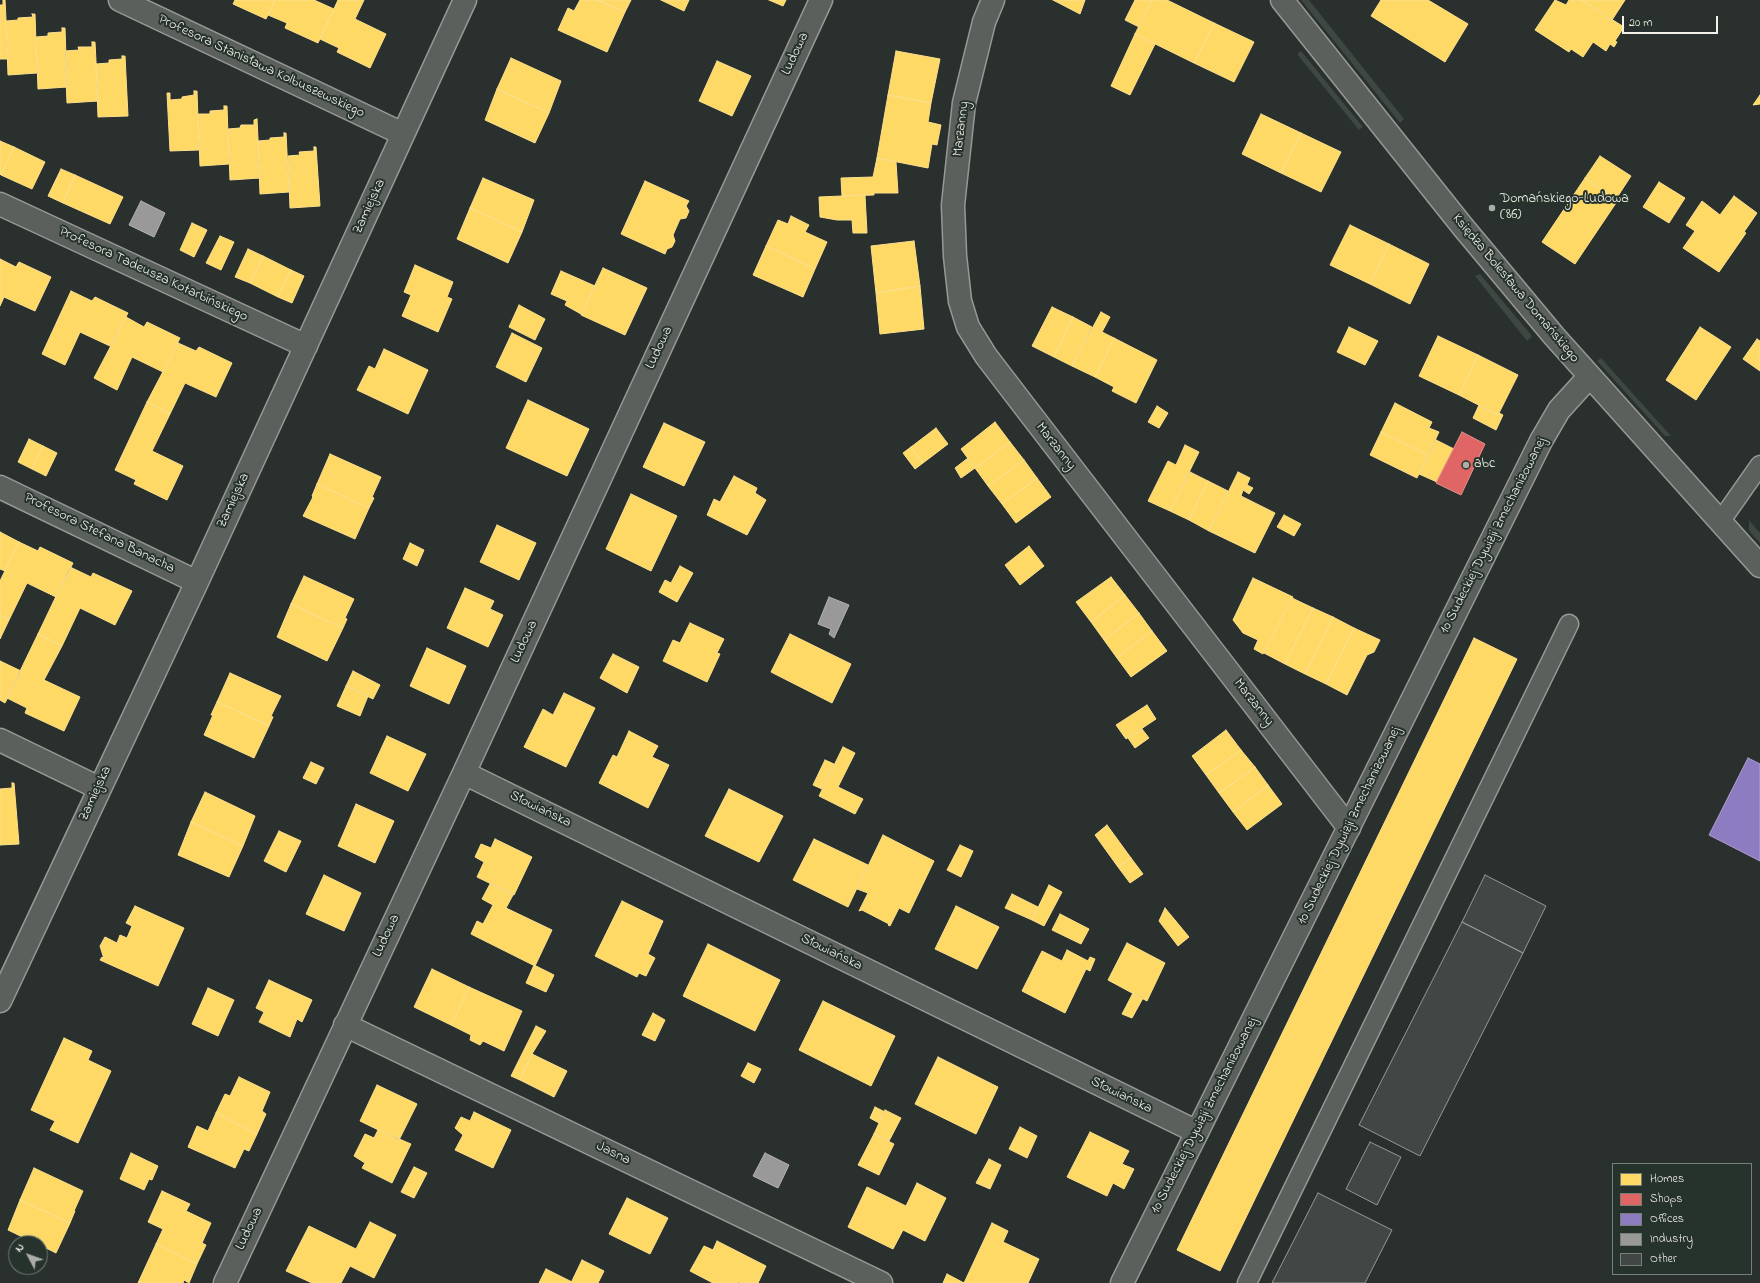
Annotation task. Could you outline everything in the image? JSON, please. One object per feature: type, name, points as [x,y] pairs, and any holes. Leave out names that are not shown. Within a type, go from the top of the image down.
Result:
[{"type":"street","name":"Profesora Stanisława Kolbuszewskiego","points":[[120,0],[403,134]]},
{"type":"street","name":"Zamiejska","points":[[1,996],[197,582],[465,0]]},
{"type":"street","name":"Ludowa","points":[[226,1283],[345,1025],[464,773],[821,0]]},
{"type":"street","name":"Marzanny","points":[[993,0],[984,22],[964,104],[953,205],[955,256],[959,293],[968,327],[986,356],[1349,828]]},
{"type":"street","name":"Księdza Bolesława Domańskiego","points":[[1282,0],[1463,227],[1589,377],[1760,566]]},
{"type":"street","name":"Profesora Tadeusza Kotarbińskiego","points":[[0,204],[306,346]]},
{"type":"street","name":"10 Sudeckiej Dywizji Zmechanizowanej","points":[[1122,1283],[1541,441],[1560,410],[1589,377]]},
{"type":"street","name":"Profesora Stefana Banacha","points":[[0,487],[197,582]]},
{"type":"street","points":[[0,740],[99,788]]},
{"type":"street","name":"Słowiańska","points":[[464,773],[1197,1132]]},
{"type":"street","name":"Jasna","points":[[345,1025],[881,1283]]},
{"type":"lane","points":[[1720,522],[1760,465]]},
{"type":"lane","points":[[1247,1283],[1569,624]]},
{"type":"shaded area","points":[[1301,0],[1309,0],[1404,119],[1400,123]]},
{"type":"shaded area","points":[[1301,51],[1363,127],[1359,130],[1297,54]]},
{"type":"shaded area","points":[[1480,274],[1532,336],[1527,341],[1475,276]]},
{"type":"shaded area","points":[[1601,358],[1671,436],[1665,436],[1597,361]]},
{"type":"shaded area","points":[[1749,520],[1760,533],[1760,543],[1749,531]]},
{"type":"building: Homes","points":[[3,0],[5,0],[8,59],[0,59],[0,5],[3,5]]},
{"type":"building: Homes","points":[[235,0],[275,0],[266,19],[233,4]]},
{"type":"building: Homes","points":[[275,0],[314,0],[334,9],[318,43],[285,28],[287,23],[268,15]]},
{"type":"building: Homes","points":[[338,0],[364,0],[355,19],[386,34],[370,68],[337,52],[339,48],[320,39]]},
{"type":"building: Homes","points":[[580,0],[597,0],[625,12],[607,52],[558,30],[568,8],[574,11]]},
{"type":"building: Homes","points":[[597,0],[631,0],[625,12]]},
{"type":"building: Homes","points":[[661,0],[689,0],[684,11]]},
{"type":"building: Homes","points":[[769,0],[786,0],[783,6]]},
{"type":"building: Homes","points":[[1053,0],[1085,0],[1080,14]]},
{"type":"building: Homes","points":[[1135,0],[1152,0],[1139,27],[1125,20]]},
{"type":"building: Homes","points":[[1152,0],[1167,0],[1214,23],[1194,63],[1135,34]]},
{"type":"building: Homes","points":[[1381,0],[1428,0],[1468,24],[1445,62],[1371,16]]},
{"type":"building: Homes","points":[[1555,0],[1566,5],[1569,0],[1581,0],[1624,27],[1615,41],[1617,42],[1614,47],[1610,44],[1606,51],[1593,42],[1583,57],[1571,49],[1569,52],[1535,30]]},
{"type":"building: Homes","points":[[1581,0],[1625,0],[1612,20]]},
{"type":"building: Homes","points":[[32,14],[35,14],[37,73],[8,75],[6,21],[18,20],[18,18],[33,17]]},
{"type":"building: Homes","points":[[1214,23],[1254,42],[1234,82],[1194,63]]},
{"type":"building: Homes","points":[[62,28],[65,28],[67,87],[38,89],[36,37],[48,36],[48,33],[62,32]]},
{"type":"building: Homes","points":[[1135,34],[1155,44],[1130,95],[1111,86]]},
{"type":"building: Homes","points":[[92,42],[95,42],[98,101],[67,103],[65,51],[79,50],[78,47],[92,47]]},
{"type":"building: Homes","points":[[896,51],[940,59],[931,103],[888,95]]},
{"type":"building: Homes","points":[[122,56],[125,56],[128,116],[98,117],[96,64],[109,63],[109,60],[122,59]]},
{"type":"building: Homes","points":[[511,58],[561,81],[549,113],[497,89]]},
{"type":"building: Homes","points":[[717,61],[751,76],[732,116],[699,101]]},
{"type":"building: Homes","points":[[497,89],[549,113],[535,143],[485,120]]},
{"type":"building: Homes","points":[[194,91],[197,91],[199,150],[170,151],[167,93],[170,93],[170,100],[182,99],[182,97],[194,95]]},
{"type":"building: Homes","points":[[888,95],[931,103],[928,122],[941,125],[937,145],[932,144],[928,168],[877,158]]},
{"type":"building: Homes","points":[[1760,95],[1760,104],[1753,105]]},
{"type":"building: Homes","points":[[224,106],[227,106],[229,164],[200,166],[198,114],[210,114],[210,111],[224,110]]},
{"type":"building: Homes","points":[[1261,114],[1301,133],[1281,173],[1242,154]]},
{"type":"building: Homes","points":[[257,119],[260,178],[230,180],[228,129],[240,128],[241,125],[254,125],[254,120]]},
{"type":"building: Homes","points":[[284,133],[286,133],[289,192],[260,194],[258,141],[284,137]]},
{"type":"building: Homes","points":[[1301,133],[1341,152],[1321,192],[1281,173]]},
{"type":"building: Homes","points":[[0,141],[14,147],[1,175],[0,174]]},
{"type":"building: Homes","points":[[14,147],[45,162],[32,189],[1,175]]},
{"type":"building: Homes","points":[[314,147],[316,147],[320,206],[290,208],[288,156],[300,155],[299,152],[314,151]]},
{"type":"building: Homes","points":[[1600,156],[1631,176],[1616,199],[1585,178]]},
{"type":"building: Homes","points":[[877,158],[896,162],[898,193],[874,193],[874,195],[842,196],[841,178],[873,177]]},
{"type":"building: Homes","points":[[61,169],[75,175],[63,203],[48,196]]},
{"type":"building: Homes","points":[[75,175],[123,197],[110,224],[63,203]]},
{"type":"building: Homes","points":[[483,178],[534,200],[522,232],[470,208]]},
{"type":"building: Homes","points":[[1585,178],[1618,200],[1575,264],[1542,242]]},
{"type":"building: Homes","points":[[645,181],[689,201],[686,206],[689,211],[686,218],[680,219],[673,235],[675,241],[672,247],[667,249],[665,254],[621,234]]},
{"type":"building: Homes","points":[[1659,182],[1685,198],[1669,223],[1643,207]]},
{"type":"building: Homes","points":[[865,195],[867,233],[853,233],[852,220],[837,220],[820,217],[819,197]]},
{"type":"building: Homes","points":[[1734,196],[1757,213],[1744,232],[1746,233],[1719,272],[1683,248],[1695,231],[1686,225],[1702,201],[1720,215]]},
{"type":"building: Homes","points":[[470,208],[522,232],[508,263],[457,239]]},
{"type":"building: Homes","points":[[791,216],[809,225],[805,232],[827,242],[815,269],[766,246],[778,220],[788,224]]},
{"type":"building: Homes","points":[[192,223],[207,230],[194,257],[180,250]]},
{"type":"building: Homes","points":[[1350,225],[1389,244],[1370,284],[1330,265]]},
{"type":"building: Homes","points":[[220,236],[234,242],[221,270],[206,263]]},
{"type":"building: Homes","points":[[914,241],[920,286],[876,293],[871,246]]},
{"type":"building: Homes","points":[[1389,244],[1429,264],[1410,304],[1370,284]]},
{"type":"building: Homes","points":[[766,246],[815,269],[803,297],[753,275]]},
{"type":"building: Homes","points":[[248,249],[263,256],[250,283],[235,277]]},
{"type":"building: Homes","points":[[263,256],[291,270],[278,297],[250,283]]},
{"type":"building: Homes","points":[[0,259],[16,267],[19,262],[51,277],[35,311],[4,297],[0,306]]},
{"type":"building: Homes","points":[[415,265],[453,282],[447,297],[452,299],[438,332],[402,316],[411,295],[404,292]]},
{"type":"building: Homes","points":[[603,268],[647,288],[625,335],[581,315]]},
{"type":"building: Homes","points":[[291,270],[304,276],[292,303],[278,297]]},
{"type":"building: Homes","points":[[561,271],[595,286],[581,314],[565,305],[567,301],[551,294]]},
{"type":"building: Homes","points":[[920,286],[924,329],[880,334],[876,293]]},
{"type":"building: Homes","points":[[71,291],[92,301],[95,297],[128,313],[110,346],[80,332],[65,365],[42,354]]},
{"type":"building: Homes","points":[[519,305],[545,319],[535,340],[509,327]]},
{"type":"building: Homes","points":[[1052,307],[1073,317],[1054,357],[1032,346]]},
{"type":"building: Homes","points":[[1101,312],[1110,317],[1102,332],[1114,338],[1095,377],[1072,366]]},
{"type":"building: Homes","points":[[126,317],[144,327],[147,322],[180,338],[163,372],[132,357],[117,390],[94,378]]},
{"type":"building: Homes","points":[[1073,317],[1092,327],[1072,366],[1054,357]]},
{"type":"building: Homes","points":[[1349,327],[1378,341],[1365,365],[1337,352]]},
{"type":"building: Homes","points":[[1700,327],[1731,347],[1696,400],[1666,380]]},
{"type":"building: Homes","points":[[512,333],[542,348],[526,382],[496,367]]},
{"type":"building: Homes","points":[[1438,336],[1478,355],[1459,395],[1419,376]]},
{"type":"building: Homes","points":[[1114,338],[1157,360],[1136,403],[1112,391],[1114,387],[1095,377]]},
{"type":"building: Homes","points":[[1757,339],[1760,341],[1760,371],[1743,359]]},
{"type":"building: Homes","points":[[178,343],[196,351],[199,347],[232,363],[216,397],[185,383],[170,414],[147,402]]},
{"type":"building: Homes","points":[[384,349],[428,370],[408,414],[357,390],[369,366],[375,369]]},
{"type":"building: Homes","points":[[1478,355],[1518,375],[1498,415],[1459,395]]},
{"type":"building: Homes","points":[[528,400],[589,429],[567,476],[506,448]]},
{"type":"building: Homes","points":[[147,402],[170,414],[152,451],[183,466],[167,500],[134,484],[136,480],[115,470]]},
{"type":"building: Homes","points":[[1395,403],[1432,422],[1429,428],[1439,432],[1428,455],[1381,432]]},
{"type":"building: Homes","points":[[1479,405],[1498,415],[1499,413],[1503,415],[1496,430],[1473,418]]},
{"type":"building: Homes","points":[[1157,406],[1168,413],[1159,428],[1148,422]]},
{"type":"building: Homes","points":[[995,422],[1010,442],[975,468],[961,449]]},
{"type":"building: Homes","points":[[664,423],[705,442],[684,486],[643,467]]},
{"type":"building: Homes","points":[[936,428],[948,444],[923,463],[911,447]]},
{"type":"building: Homes","points":[[1381,432],[1428,455],[1417,478],[1370,455]]},
{"type":"building: Homes","points":[[29,439],[43,446],[32,469],[18,462]]},
{"type":"building: Homes","points":[[1436,440],[1454,449],[1437,482],[1419,474]]},
{"type":"building: Homes","points":[[1010,442],[1024,460],[988,486],[975,468]]},
{"type":"building: Homes","points":[[1185,445],[1199,452],[1170,511],[1148,501],[1168,461],[1176,465]]},
{"type":"building: Homes","points":[[43,446],[57,453],[46,476],[32,469]]},
{"type":"building: Homes","points":[[911,447],[923,463],[915,469],[903,453]]},
{"type":"building: Homes","points":[[330,454],[381,477],[369,508],[317,484]]},
{"type":"building: Homes","points":[[968,458],[975,468],[961,478],[955,468]]},
{"type":"building: Homes","points":[[1024,460],[1037,478],[1002,504],[988,486]]},
{"type":"building: Homes","points":[[1190,472],[1208,481],[1189,520],[1170,511]]},
{"type":"building: Homes","points":[[1238,472],[1250,478],[1247,485],[1253,488],[1249,494],[1243,490],[1241,496],[1275,513],[1255,553],[1209,531]]},
{"type":"building: Homes","points":[[734,476],[757,488],[755,493],[766,500],[747,535],[707,515],[714,499],[720,502]]},
{"type":"building: Homes","points":[[1037,478],[1051,497],[1016,523],[1002,504]]},
{"type":"building: Homes","points":[[1208,481],[1228,491],[1209,531],[1189,520]]},
{"type":"building: Homes","points":[[317,484],[369,508],[355,539],[303,516],[313,497],[312,496]]},
{"type":"building: Homes","points":[[631,494],[677,516],[651,571],[606,549]]},
{"type":"building: Homes","points":[[1284,515],[1301,524],[1294,536],[1277,527]]},
{"type":"building: Homes","points":[[497,525],[536,543],[519,580],[480,562]]},
{"type":"building: Homes","points":[[0,532],[19,542],[5,571],[0,569]]},
{"type":"building: Homes","points":[[19,542],[38,551],[40,547],[73,563],[56,597],[27,583],[9,620],[0,615],[0,581]]},
{"type":"building: Homes","points":[[410,543],[424,550],[417,566],[403,559]]},
{"type":"building: Homes","points":[[1029,546],[1044,566],[1020,585],[1005,565]]},
{"type":"building: Homes","points":[[680,566],[693,573],[677,602],[659,592],[665,580],[671,583]]},
{"type":"building: Homes","points":[[70,567],[91,577],[93,573],[132,591],[115,625],[80,608],[62,646],[38,634]]},
{"type":"building: Homes","points":[[304,576],[354,599],[345,618],[347,619],[343,628],[291,604]]},
{"type":"building: Homes","points":[[1111,577],[1125,595],[1091,622],[1076,602]]},
{"type":"building: Homes","points":[[1253,578],[1293,597],[1263,654],[1254,649],[1258,640],[1243,633],[1233,620]]},
{"type":"building: Homes","points":[[465,588],[494,601],[490,609],[503,615],[488,647],[447,628]]},
{"type":"building: Homes","points":[[1125,595],[1139,613],[1104,640],[1091,622]]},
{"type":"building: Homes","points":[[1292,598],[1313,608],[1285,664],[1264,653]]},
{"type":"building: Homes","points":[[291,604],[343,628],[327,661],[277,637]]},
{"type":"building: Homes","points":[[1313,608],[1333,617],[1305,674],[1285,664]]},
{"type":"building: Homes","points":[[1139,613],[1152,631],[1117,658],[1104,640]]},
{"type":"building: Homes","points":[[0,615],[9,620],[0,639]]},
{"type":"building: Homes","points":[[1333,617],[1354,628],[1326,684],[1305,674]]},
{"type":"building: Homes","points":[[690,623],[724,639],[717,653],[720,654],[707,682],[663,661],[673,640],[680,643]]},
{"type":"building: Homes","points":[[1354,628],[1380,640],[1374,652],[1367,655],[1347,695],[1326,684]]},
{"type":"building: Homes","points":[[1152,631],[1167,651],[1131,677],[1117,658]]},
{"type":"building: Homes","points":[[38,634],[62,646],[44,680],[80,697],[64,731],[25,713],[27,708],[7,698]]},
{"type":"building: Homes","points":[[790,634],[851,664],[832,703],[771,672]]},
{"type":"building: Homes","points":[[1474,638],[1517,659],[1220,1271],[1177,1250]]},
{"type":"building: Homes","points":[[427,648],[466,666],[449,704],[410,686]]},
{"type":"building: Homes","points":[[613,654],[639,667],[627,693],[600,678]]},
{"type":"building: Homes","points":[[0,661],[21,671],[5,703],[0,700]]},
{"type":"building: Homes","points":[[353,671],[380,685],[373,699],[346,686]]},
{"type":"building: Homes","points":[[230,673],[281,696],[271,716],[273,717],[269,726],[217,702]]},
{"type":"building: Homes","points":[[346,686],[368,696],[360,716],[337,706]]},
{"type":"building: Homes","points":[[564,693],[595,708],[566,767],[524,747],[543,709],[553,715]]},
{"type":"building: Homes","points":[[217,702],[269,726],[254,758],[204,735]]},
{"type":"building: Homes","points":[[1147,705],[1156,719],[1126,739],[1116,725]]},
{"type":"building: Homes","points":[[1142,729],[1149,738],[1135,748],[1128,738]]},
{"type":"building: Homes","points":[[1226,730],[1241,750],[1206,775],[1192,756]]},
{"type":"building: Homes","points":[[629,731],[658,746],[652,757],[669,765],[648,808],[599,783],[613,755],[617,757]]},
{"type":"building: Homes","points":[[387,736],[426,754],[408,791],[370,773]]},
{"type":"building: Homes","points":[[843,747],[855,753],[838,787],[863,799],[855,814],[819,796]]},
{"type":"building: Homes","points":[[1241,750],[1255,767],[1219,793],[1206,775]]},
{"type":"building: Homes","points":[[825,760],[834,764],[822,789],[813,785]]},
{"type":"building: Homes","points":[[311,762],[324,768],[316,784],[303,778]]},
{"type":"building: Homes","points":[[1255,767],[1268,785],[1233,812],[1219,793]]},
{"type":"building: Homes","points":[[12,783],[14,783],[19,844],[0,845],[0,789],[12,788]]},
{"type":"building: Homes","points":[[1268,785],[1282,804],[1247,830],[1233,812]]},
{"type":"building: Homes","points":[[729,789],[783,816],[759,862],[705,836]]},
{"type":"building: Homes","points":[[205,792],[255,816],[243,846],[191,822]]},
{"type":"building: Homes","points":[[356,804],[394,821],[375,863],[338,846]]},
{"type":"building: Homes","points":[[191,822],[243,846],[229,877],[178,855]]},
{"type":"building: Homes","points":[[1107,825],[1131,858],[1118,867],[1095,835]]},
{"type":"building: Homes","points":[[279,831],[301,841],[286,872],[264,861]]},
{"type":"building: Homes","points":[[883,835],[934,861],[909,913],[899,908],[890,926],[888,925],[889,924],[862,910],[859,911],[868,893],[857,889]]},
{"type":"building: Homes","points":[[495,839],[532,857],[514,895],[477,877],[484,862],[475,857],[481,844],[491,848]]},
{"type":"building: Homes","points":[[814,839],[868,865],[848,907],[793,880]]},
{"type":"building: Homes","points":[[960,845],[973,851],[961,877],[947,870]]},
{"type":"building: Homes","points":[[1131,858],[1143,874],[1130,883],[1118,867]]},
{"type":"building: Homes","points":[[324,875],[361,893],[344,931],[306,914]]},
{"type":"building: Homes","points":[[490,884],[513,895],[506,908],[552,930],[535,966],[471,934],[477,921],[483,924],[493,905],[482,899]]},
{"type":"building: Homes","points":[[1049,885],[1062,892],[1044,926],[1032,920]]},
{"type":"building: Homes","points":[[1012,894],[1038,907],[1032,920],[1005,908]]},
{"type":"building: Homes","points":[[622,901],[663,921],[648,954],[655,958],[646,976],[639,973],[637,977],[595,956]]},
{"type":"building: Homes","points":[[135,906],[184,928],[158,986],[100,960],[102,957],[104,959],[100,946],[105,937],[117,943],[120,935],[127,938],[132,926],[126,923]]},
{"type":"building: Homes","points":[[956,906],[999,927],[977,969],[935,949]]},
{"type":"building: Homes","points":[[1165,908],[1189,937],[1178,946],[1159,921]]},
{"type":"building: Homes","points":[[1060,914],[1089,929],[1081,944],[1052,930]]},
{"type":"building: Homes","points":[[1127,943],[1165,963],[1147,1001],[1108,980]]},
{"type":"building: Homes","points":[[708,944],[780,980],[755,1031],[683,996]]},
{"type":"building: Homes","points":[[1067,950],[1088,961],[1090,957],[1095,959],[1090,971],[1086,969],[1065,1013],[1022,991],[1042,951],[1062,961]]},
{"type":"building: Homes","points":[[534,965],[554,975],[546,992],[526,983]]},
{"type":"building: Homes","points":[[432,969],[469,987],[451,1025],[414,1007]]},
{"type":"building: Homes","points":[[269,980],[312,1000],[302,1022],[297,1019],[290,1037],[259,1022],[264,1012],[256,1008]]},
{"type":"building: Homes","points":[[469,987],[522,1011],[504,1051],[483,1041],[480,1045],[470,1040],[471,1035],[451,1025]]},
{"type":"building: Homes","points":[[208,988],[234,1000],[218,1036],[192,1024]]},
{"type":"building: Homes","points":[[1133,993],[1143,998],[1132,1018],[1122,1014]]},
{"type":"building: Homes","points":[[823,1001],[895,1036],[871,1086],[799,1050]]},
{"type":"building: Homes","points":[[653,1013],[665,1020],[655,1041],[642,1035]]},
{"type":"building: Homes","points":[[536,1026],[546,1031],[532,1054],[520,1080],[511,1076]]},
{"type":"building: Homes","points":[[64,1038],[92,1051],[88,1060],[111,1071],[78,1143],[50,1130],[55,1121],[31,1110]]},
{"type":"building: Homes","points":[[532,1054],[567,1071],[554,1097],[520,1080]]},
{"type":"building: Homes","points":[[938,1057],[998,1087],[976,1134],[915,1104]]},
{"type":"building: Homes","points":[[748,1063],[761,1069],[754,1083],[741,1076]]},
{"type":"building: Homes","points":[[239,1077],[270,1092],[262,1111],[266,1114],[257,1134],[216,1113],[225,1094],[230,1096]]},
{"type":"building: Homes","points":[[377,1085],[417,1104],[399,1140],[360,1121]]},
{"type":"building: Homes","points":[[875,1107],[885,1112],[879,1123],[870,1118]]},
{"type":"building: Homes","points":[[885,1110],[901,1118],[889,1141],[874,1134]]},
{"type":"building: Homes","points":[[474,1112],[511,1130],[493,1168],[455,1150],[463,1135],[455,1128],[461,1117],[470,1121]]},
{"type":"building: Homes","points":[[216,1113],[257,1134],[249,1151],[244,1149],[235,1168],[188,1147],[197,1126],[208,1131]]},
{"type":"building: Homes","points":[[1020,1127],[1037,1136],[1027,1158],[1009,1149]]},
{"type":"building: Homes","points":[[378,1130],[411,1144],[392,1183],[362,1168],[365,1163],[354,1156],[365,1134],[374,1138]]},
{"type":"building: Homes","points":[[1090,1132],[1129,1151],[1122,1164],[1134,1169],[1124,1189],[1113,1183],[1107,1196],[1067,1177]]},
{"type":"building: Homes","points":[[874,1134],[894,1144],[879,1175],[858,1165]]},
{"type":"building: Homes","points":[[131,1153],[158,1166],[152,1180],[149,1179],[144,1190],[120,1179]]},
{"type":"building: Homes","points":[[989,1159],[1001,1165],[990,1189],[976,1183]]},
{"type":"building: Homes","points":[[414,1167],[427,1173],[414,1198],[401,1192]]},
{"type":"building: Homes","points":[[34,1168],[83,1191],[70,1223],[20,1200]]},
{"type":"building: Homes","points":[[917,1183],[946,1198],[925,1241],[903,1230],[893,1249],[848,1227],[867,1187],[906,1206]]},
{"type":"building: Homes","points":[[162,1191],[190,1204],[186,1211],[211,1223],[202,1243],[206,1245],[197,1264],[156,1244],[163,1229],[148,1222]]},
{"type":"building: Homes","points":[[627,1198],[668,1218],[650,1254],[609,1234]]},
{"type":"building: Homes","points":[[20,1200],[70,1223],[56,1253],[48,1249],[48,1235],[18,1235],[8,1230]]},
{"type":"building: Homes","points":[[370,1222],[396,1235],[374,1278],[350,1266],[341,1283],[312,1283],[286,1271],[309,1226],[356,1249]]},
{"type":"building: Homes","points":[[992,1223],[1008,1231],[1003,1242],[1039,1259],[1028,1283],[964,1283]]},
{"type":"building: Homes","points":[[717,1241],[766,1266],[758,1283],[713,1283],[690,1271],[704,1246],[713,1250]]},
{"type":"building: Homes","points":[[156,1244],[197,1264],[189,1283],[184,1280],[183,1283],[138,1283]]},
{"type":"building: Homes","points":[[582,1260],[604,1271],[598,1283],[571,1283]]},
{"type":"building: Homes","points":[[546,1269],[572,1282],[539,1283]]},
{"type":"building: Homes","points":[[947,1274],[964,1283],[943,1283]]},
{"type":"building: Shops","points":[[1462,432],[1485,444],[1461,495],[1436,483]]},
{"type":"building: Offices","points":[[1748,758],[1760,764],[1760,861],[1709,835]]},
{"type":"building: Industry","points":[[141,201],[165,213],[154,237],[129,225]]},
{"type":"building: Industry","points":[[829,597],[849,605],[834,638],[829,634],[831,629],[818,624]]},
{"type":"building: Industry","points":[[765,1153],[789,1165],[778,1188],[753,1176]]},
{"type":"building: Other","points":[[1485,875],[1546,906],[1523,953],[1462,922]]},
{"type":"building: Other","points":[[1462,922],[1523,953],[1420,1156],[1359,1125]]},
{"type":"building: Other","points":[[1370,1142],[1401,1157],[1377,1205],[1346,1189]]},
{"type":"building: Other","points":[[1318,1193],[1392,1230],[1365,1283],[1272,1283]]},
{"type":"place","name":"Domańskiego-Ludowa (86)","points":[[1492,208]]},
{"type":"place","name":"abc","points":[[1466,465]]}]
